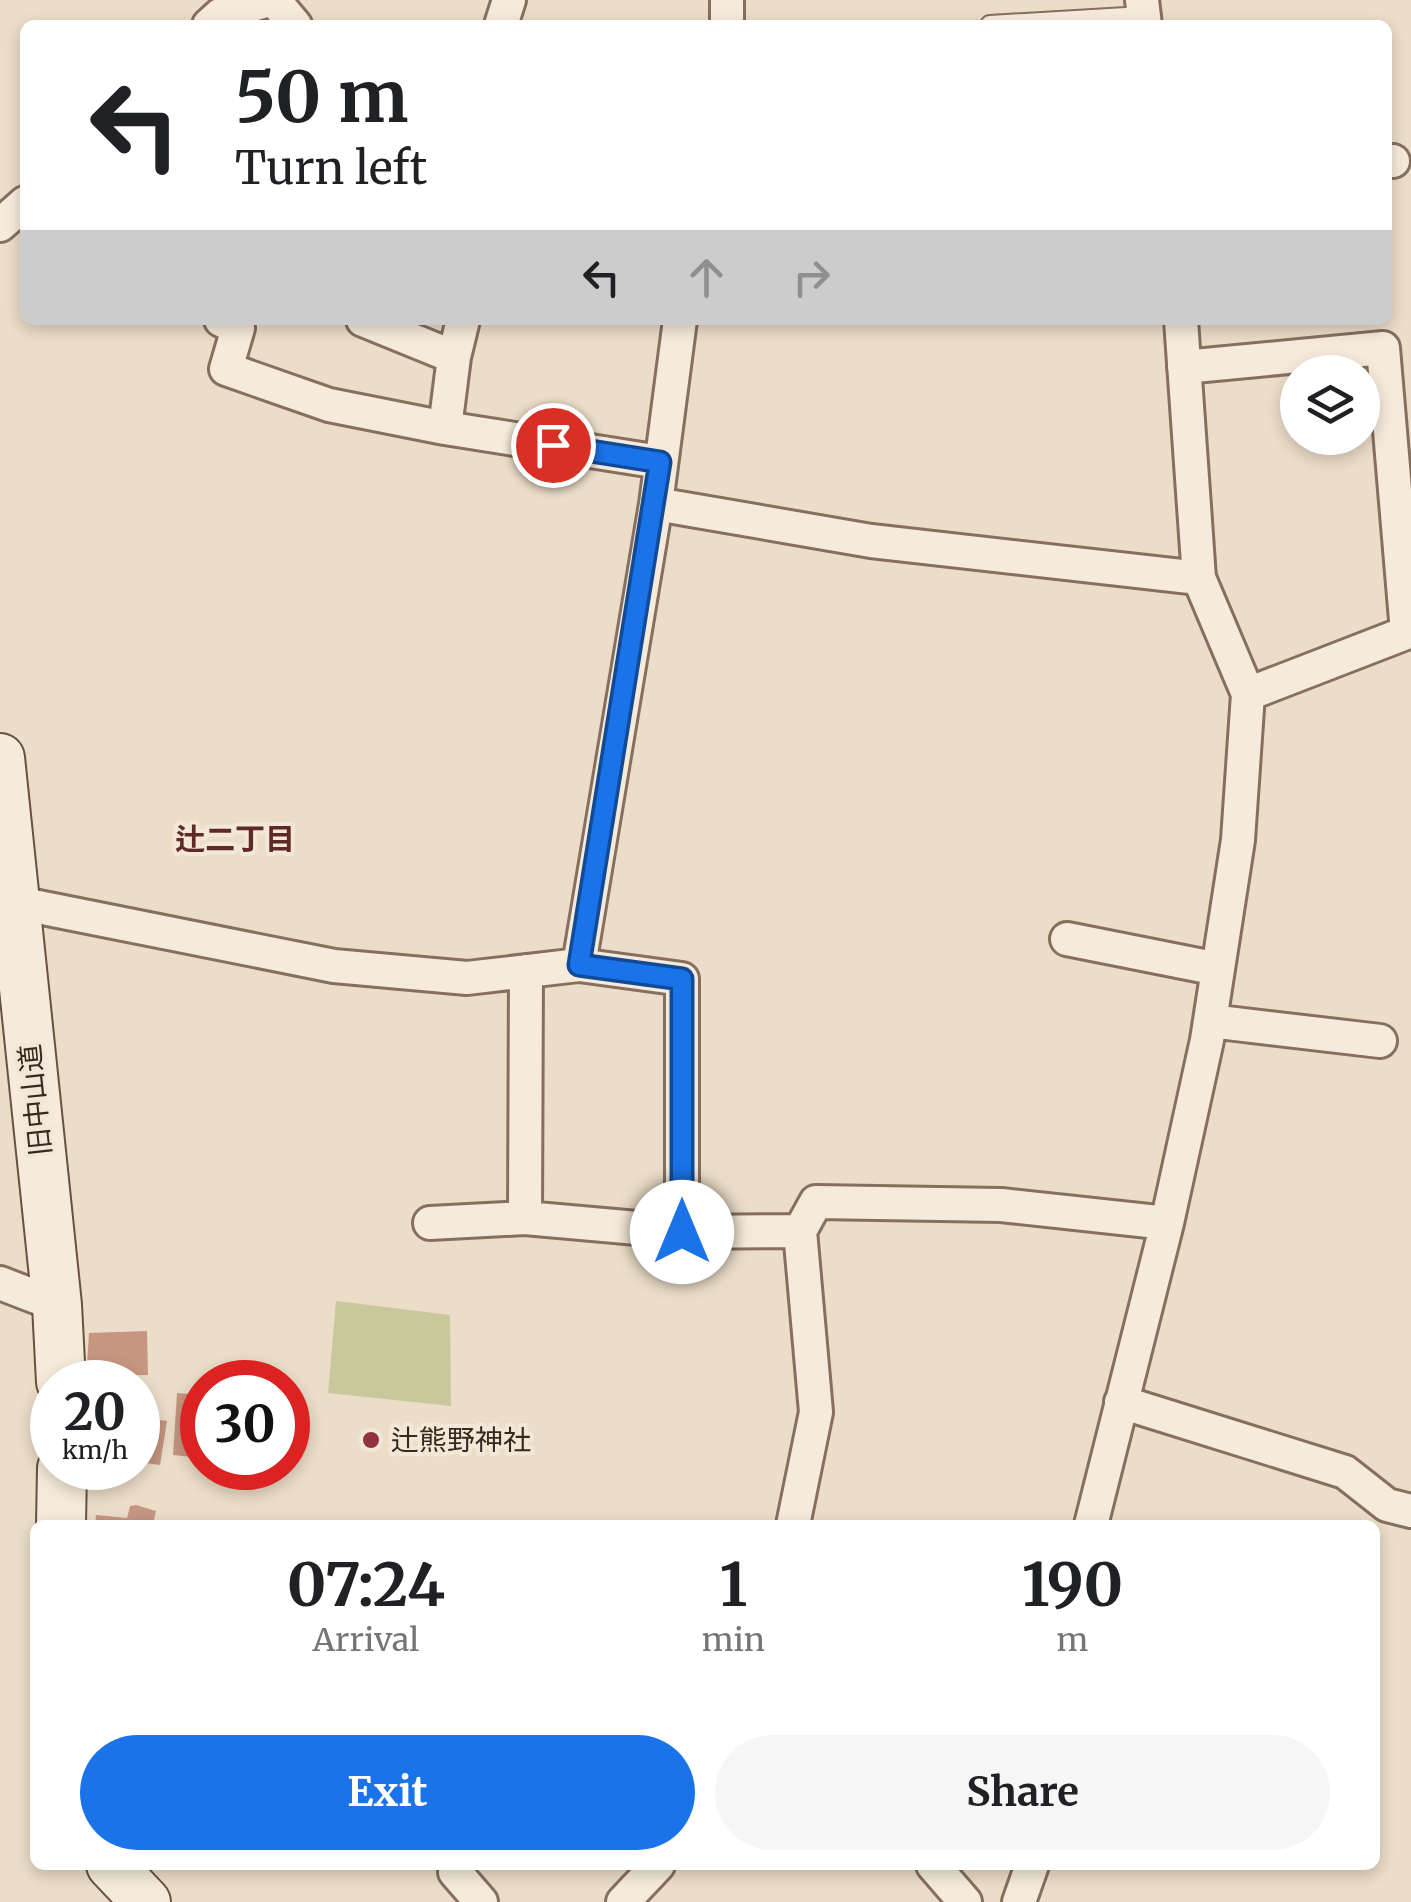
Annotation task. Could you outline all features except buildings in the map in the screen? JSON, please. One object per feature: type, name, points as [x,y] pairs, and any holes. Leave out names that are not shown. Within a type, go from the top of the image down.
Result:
[{"type":"street","points":[[214,20],[271,0],[289,20]]},
{"type":"street","points":[[232,325],[238,328],[226,369],[329,405],[660,462]]},
{"type":"street","points":[[374,325],[454,358]]},
{"type":"street","points":[[446,428],[462,325]]},
{"type":"street","points":[[579,965],[656,504],[679,325]]},
{"type":"street","points":[[1092,1520],[1166,1223],[1210,1021],[1238,840],[1248,694],[1199,578],[1182,325]]},
{"type":"street","points":[[1184,367],[1383,348],[1409,632],[1248,694]]},
{"type":"street","points":[[656,504],[871,542],[1199,578]]},
{"type":"street","name":"旧中山道","points":[[0,758],[13,902],[12,1000],[57,1305],[60,1360]]},
{"type":"street","points":[[13,902],[334,966],[466,978],[579,965],[682,979],[682,1232]]},
{"type":"street","points":[[1067,940],[1218,969]]},
{"type":"street","points":[[525,1218],[526,971]]},
{"type":"street","points":[[1210,1021],[1380,1041]]},
{"type":"street","points":[[795,1520],[816,1412],[800,1231],[816,1202],[1002,1205],[1166,1223]]},
{"type":"street","points":[[430,1223],[525,1218],[682,1232],[800,1231]]},
{"type":"street","points":[[0,1283],[57,1305]]},
{"type":"street","points":[[1120,1402],[1345,1472],[1388,1504],[1411,1511]]},
{"type":"street","points":[[61,1520],[62,1490]]},
{"type":"street","points":[[116,1870],[146,1902]]},
{"type":"street","points":[[623,1902],[653,1870]]},
{"type":"street","points":[[937,1870],[965,1902]]},
{"type":"street","points":[[1019,1902],[1030,1870]]},
{"type":"street","points":[[455,1872],[481,1902]]},
{"type":"lane","points":[[1060,20],[1143,14]]},
{"type":"green space","points":[[336,1301],[450,1315],[451,1406],[328,1393]]},
{"type":"place","name":"辻熊野神社","points":[[371,1440]]},
{"type":"district","name":"辻二丁目","points":[[235,839]]},
{"type":"route","points":[[553,445],[660,462],[579,965],[682,979],[682,1232]]}]
